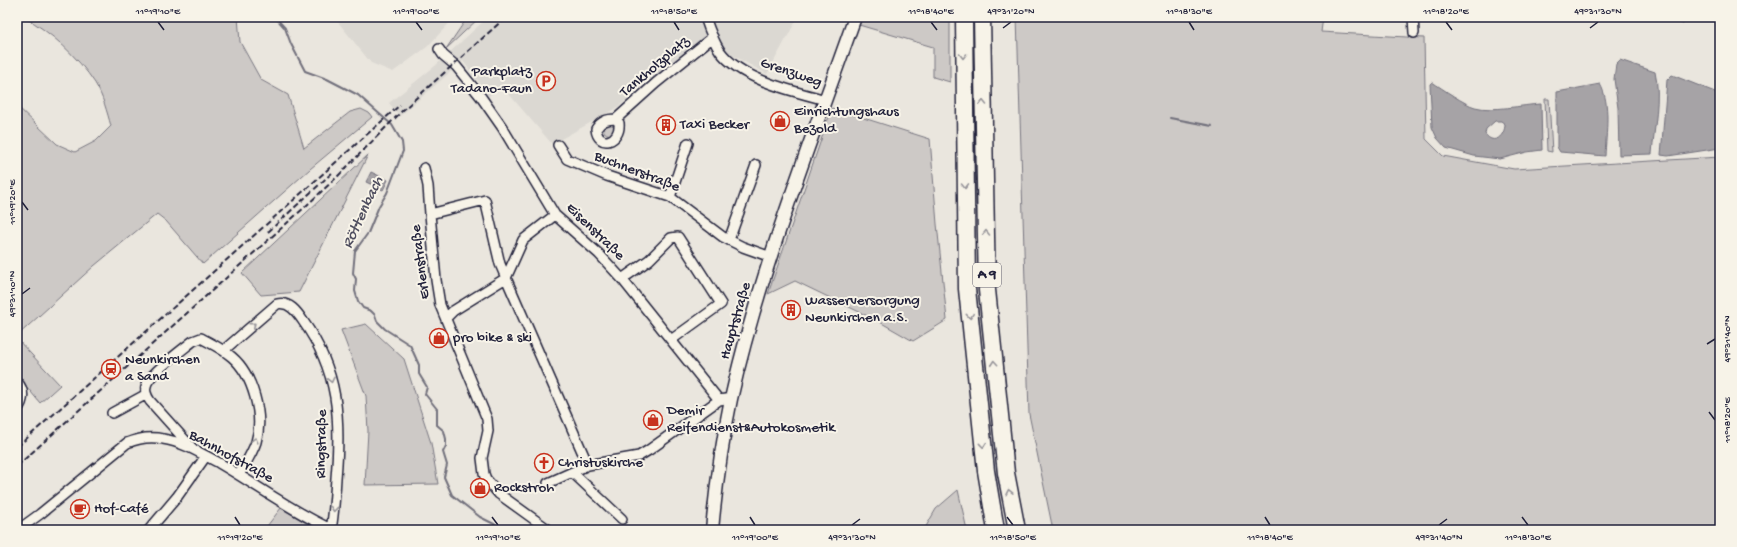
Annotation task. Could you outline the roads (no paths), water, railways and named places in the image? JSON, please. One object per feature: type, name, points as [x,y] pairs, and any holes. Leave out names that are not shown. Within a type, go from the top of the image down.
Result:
[{"type":"highway","name":"A 9","points":[[964,17],[967,289],[986,471],[996,530]]},
{"type":"highway","name":"A 9","points":[[982,17],[987,290],[1006,473],[1017,530]]},
{"type":"main road","name":"Hauptstraße","points":[[712,530],[715,502],[732,398],[771,257],[855,17]]},
{"type":"street","name":"Grenzweg","points":[[705,17],[713,38],[726,58],[748,73],[794,92],[826,100]]},
{"type":"street","points":[[1413,17],[1414,33]]},
{"type":"street","name":"Tankholzplatz","points":[[616,118],[656,83],[713,38]]},
{"type":"street","name":"Eisenstraße","points":[[439,49],[444,56],[456,66],[481,97],[502,127],[555,215],[599,254],[622,279],[719,400]]},
{"type":"street","points":[[670,197],[688,143]]},
{"type":"street","name":"Buchnerstraße","points":[[558,145],[567,159],[606,176],[670,197],[729,240],[743,247],[771,257]]},
{"type":"street","points":[[729,240],[756,165]]},
{"type":"street","name":"Erlenstraße","points":[[424,168],[428,186],[436,280],[440,305],[487,419],[488,431],[482,458],[484,474],[486,479],[499,494],[549,530]]},
{"type":"street","name":"Erlenstraße","points":[[430,214],[485,200],[500,264],[506,278]]},
{"type":"street","points":[[446,318],[453,311],[506,278],[523,240],[555,215]]},
{"type":"street","points":[[622,279],[649,260],[671,238],[678,237],[721,304],[671,340]]},
{"type":"street","points":[[506,278],[588,465]]},
{"type":"street","name":"Ringstraße","points":[[224,350],[271,309],[281,304],[292,307],[313,334],[329,369],[338,410],[339,450],[332,530]]},
{"type":"street","points":[[145,395],[147,383],[151,377],[193,342],[201,338],[224,350],[241,367],[251,384],[258,417],[256,441],[239,475]]},
{"type":"street","points":[[17,382],[22,387],[23,397],[17,410]]},
{"type":"street","points":[[112,413],[145,395]]},
{"type":"street","points":[[145,395],[194,450]]},
{"type":"street","points":[[548,483],[588,465],[638,456],[649,450],[719,400],[732,398]]},
{"type":"street","name":"Bahnhofstraße","points":[[18,530],[40,514],[127,443],[138,438],[150,437],[164,439],[206,456],[299,513],[332,530]]},
{"type":"street","points":[[149,530],[177,497],[206,456]]},
{"type":"street","points":[[573,473],[622,519]]},
{"type":"waterway","name":"Röttenbach","points":[[275,17],[285,28],[291,44],[305,71],[327,79],[358,95],[392,125],[402,142],[403,151],[387,193],[379,206],[368,233],[355,251],[353,273],[356,279],[355,291],[358,301],[363,308],[371,311],[375,315],[377,321],[385,329],[410,345],[419,365],[419,374],[427,387],[425,394],[437,409],[437,425],[444,431],[446,446],[443,452],[447,465],[444,477],[452,495],[480,517],[506,530]]},
{"type":"waterway","points":[[1170,118],[1212,126]]},
{"type":"railway","points":[[17,466],[306,206],[403,110],[506,17]]},
{"type":"railway","points":[[17,447],[400,105]]},
{"type":"railway","points":[[268,232],[334,171]]},
{"type":"place","name":"Parkplatz Tadano-Faun","points":[[546,81]]},
{"type":"place","name":"Einrichtungshaus Bezold","points":[[780,121]]},
{"type":"place","name":"Taxi Becker","points":[[666,125]]},
{"type":"place","name":"Wasserversorgung Neunkirchen a.S.","points":[[791,310]]},
{"type":"place","name":"pro bike & ski","points":[[439,338]]},
{"type":"place","name":"Neunkirchen a Sand","points":[[111,369]]},
{"type":"place","name":"Demir Reifendienst&Autokosmetik","points":[[653,420]]},
{"type":"place","name":"Christuskirche","points":[[544,463]]},
{"type":"place","name":"Rockstroh","points":[[480,488]]},
{"type":"place","name":"Hof-Café","points":[[80,509]]}]
